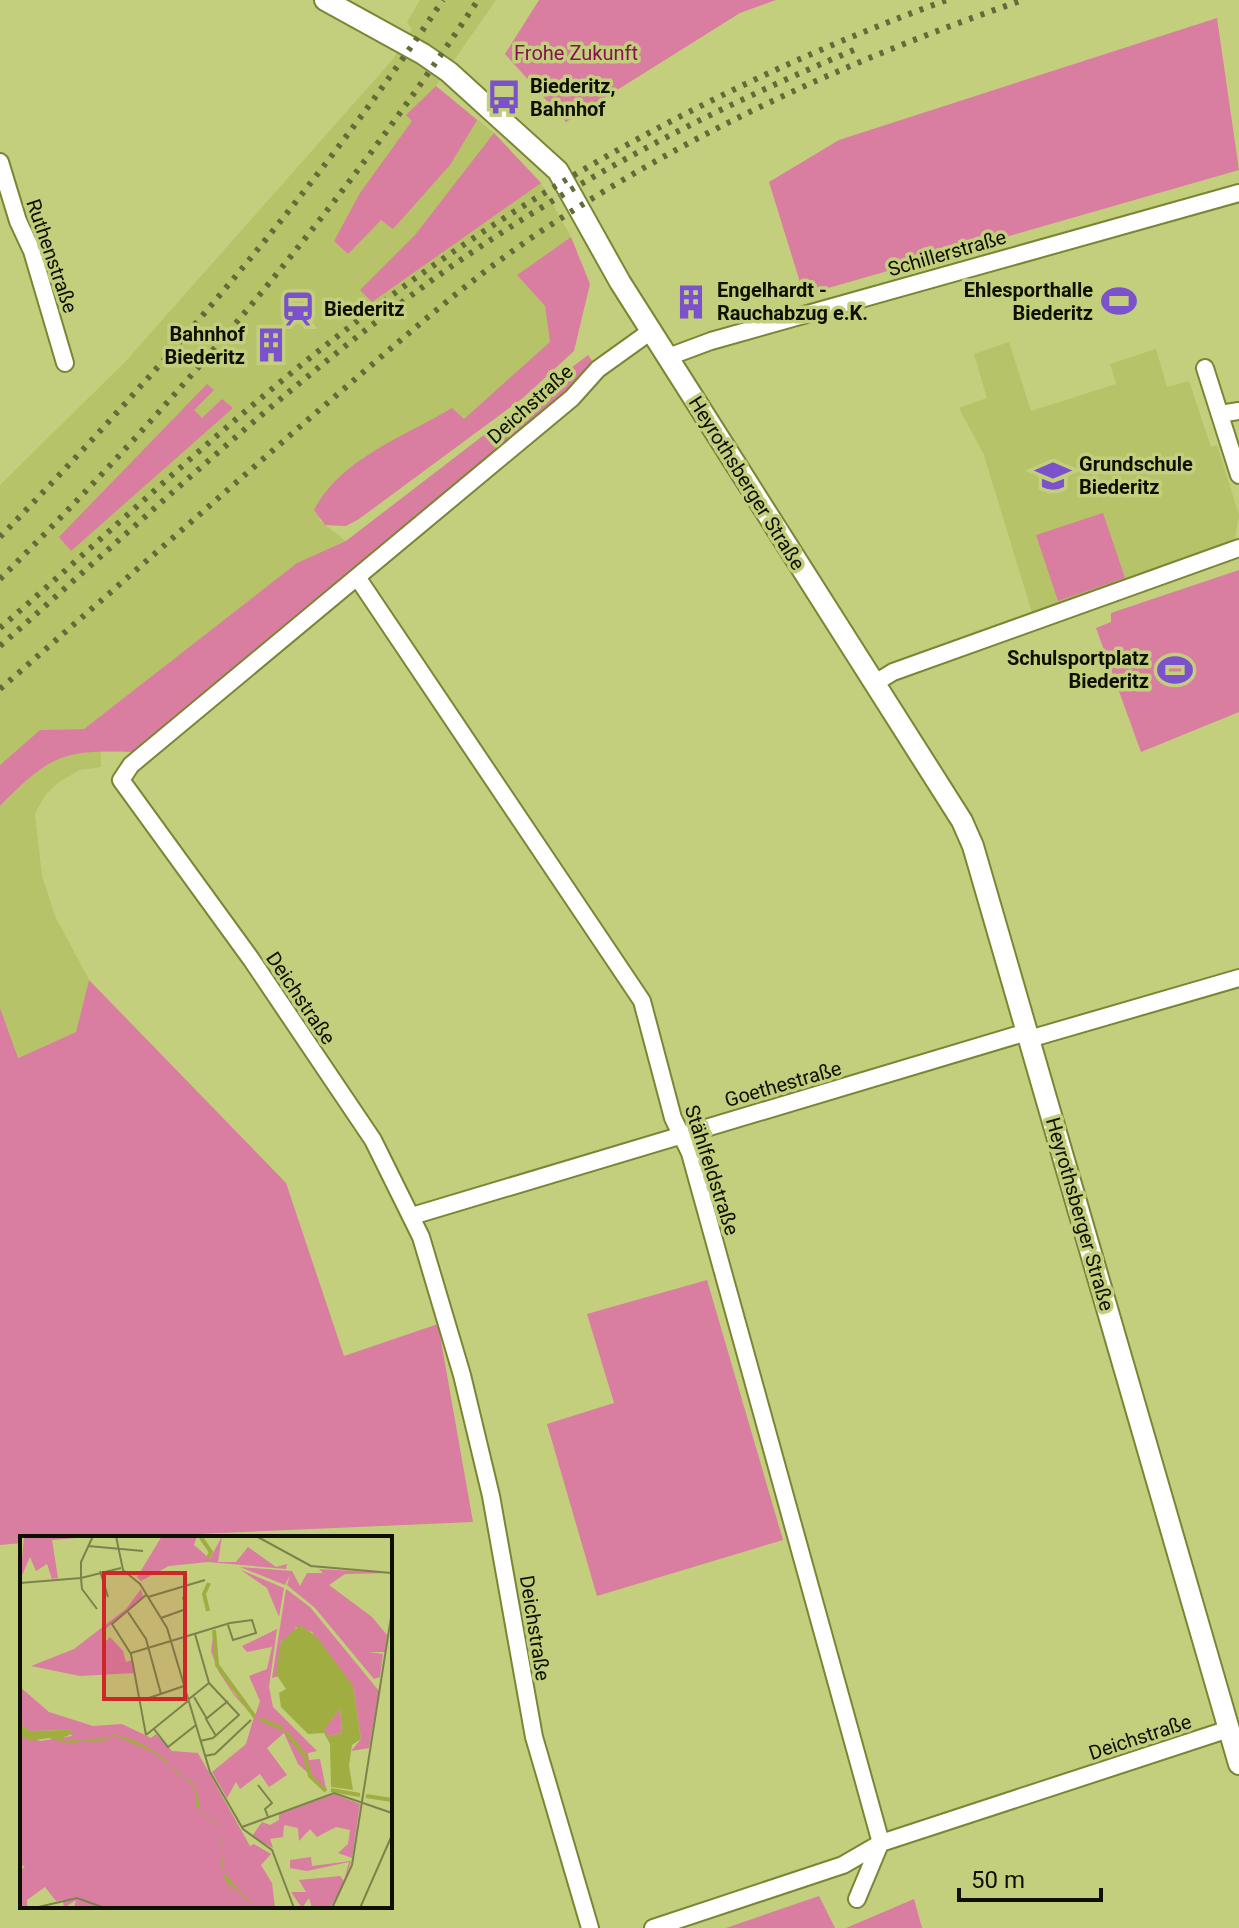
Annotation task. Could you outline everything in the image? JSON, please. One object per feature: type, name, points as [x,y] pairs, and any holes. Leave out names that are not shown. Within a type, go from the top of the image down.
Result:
[{"type":"street","name":"Heyrothsberger Straße","points":[[325,0],[423,54],[449,72],[558,171],[620,282],[968,833],[1239,1764]]},
{"type":"street","name":"Ruthenstraße","points":[[0,162],[18,221],[32,251],[65,363]]},
{"type":"street","name":"Schillerstraße","points":[[668,357],[711,341],[1239,193]]},
{"type":"street","name":"Deichstraße","points":[[590,1928],[534,1737],[501,1548],[462,1375],[412,1216],[373,1140],[251,959],[121,780],[131,765],[572,398],[598,369],[651,331]]},
{"type":"street","points":[[1205,368],[1239,475]]},
{"type":"street","points":[[1220,414],[1239,411]]},
{"type":"street","points":[[875,683],[893,672],[1239,548]]},
{"type":"street","name":"Stählfeldstraße","points":[[357,577],[642,1001],[680,1135],[690,1153],[881,1843]]},
{"type":"street","name":"Goethestraße","points":[[412,1216],[680,1135],[1239,978]]},
{"type":"street","name":"Deichstraße","points":[[653,1928],[843,1865],[881,1843],[1229,1729]]},
{"type":"street","points":[[857,1899],[881,1843]]},
{"type":"shaded area","points":[[420,0],[496,0],[436,86],[494,133],[541,183],[571,237],[517,275],[545,306],[551,342],[464,419],[402,438],[362,458],[319,520],[346,541],[297,563],[84,729],[40,730],[0,765],[0,485],[125,362],[394,58],[412,30],[407,22]]},
{"type":"shaded area","name":"Grundschule Biederitz","points":[[1009,342],[1031,411],[1116,384],[1110,364],[1156,349],[1167,387],[1189,381],[1211,447],[1217,445],[1239,515],[1235,537],[1218,550],[1143,577],[1141,573],[1134,575],[1032,613],[984,455],[959,408],[987,398],[974,354]]},
{"type":"shaded area","points":[[101,751],[101,767],[80,770],[59,782],[45,795],[35,814],[42,876],[55,916],[89,980],[76,1032],[17,1058],[0,1008],[0,806],[46,763],[78,752]]},
{"type":"green space","name":"Frohe Zukunft","points":[[539,0],[776,0],[740,13],[566,122],[505,54]]},
{"type":"green space","points":[[1217,18],[1239,170],[804,295],[769,182],[839,140]]},
{"type":"green space","points":[[436,86],[477,120],[450,165],[393,229],[381,220],[348,254],[334,241],[360,193],[412,121],[406,115]]},
{"type":"green space","points":[[494,133],[541,183],[372,302],[360,290],[415,235]]},
{"type":"green space","points":[[571,237],[590,284],[574,351],[523,398],[359,519],[346,526],[325,525],[314,510],[340,476],[375,450],[452,408],[464,419],[550,342],[545,306],[517,275]]},
{"type":"green space","points":[[588,355],[593,362],[574,386],[133,752],[89,752],[58,759],[32,776],[0,806],[0,765],[40,730],[84,729],[297,563],[346,541]]},
{"type":"green space","points":[[207,384],[214,390],[194,410],[202,418],[222,399],[233,408],[71,551],[59,537]]},
{"type":"green space","points":[[1103,513],[1125,578],[1058,601],[1036,535]]},
{"type":"green space","name":"Schulsportplatz Biederitz","points":[[1239,570],[1239,712],[1141,752],[1096,628],[1111,622],[1111,613]]},
{"type":"green space","points":[[89,980],[286,1183],[344,1356],[438,1324],[473,1522],[149,1536],[20,1536],[20,1543],[0,1545],[0,1008],[18,1058],[76,1032]]},
{"type":"green space","points":[[707,1280],[783,1540],[597,1596],[547,1424],[614,1403],[587,1314]]},
{"type":"green space","points":[[819,1896],[835,1928],[726,1928]]},
{"type":"green space","points":[[914,1899],[922,1928],[846,1928]]},
{"type":"railway","points":[[0,537],[120,410],[234,278],[342,142],[443,0]]},
{"type":"railway","points":[[0,579],[131,443],[254,302],[370,154],[478,0]]},
{"type":"railway","points":[[0,628],[273,388],[435,264],[574,175],[719,97],[794,62],[947,0]]},
{"type":"railway","points":[[0,689],[393,347],[476,278],[534,236],[650,164],[771,102],[895,47],[1023,0]]},
{"type":"railway","points":[[0,646],[301,382],[457,262],[622,161],[736,102],[854,50]]},
{"type":"place","name":"Biederitz, Bahnhof","points":[[504,97]]},
{"type":"place","name":"Ehlesporthalle Biederitz","points":[[1119,301]]},
{"type":"place","name":"Engelhardt - Rauchabzug e.K.","points":[[691,302]]},
{"type":"place","name":"Biederitz","points":[[298,309]]},
{"type":"place","name":"Bahnhof Biederitz","points":[[271,345]]},
{"type":"place","name":"Grundschule Biederitz","points":[[1053,476]]},
{"type":"place","name":"Schulsportplatz Biederitz","points":[[1175,670]]}]
